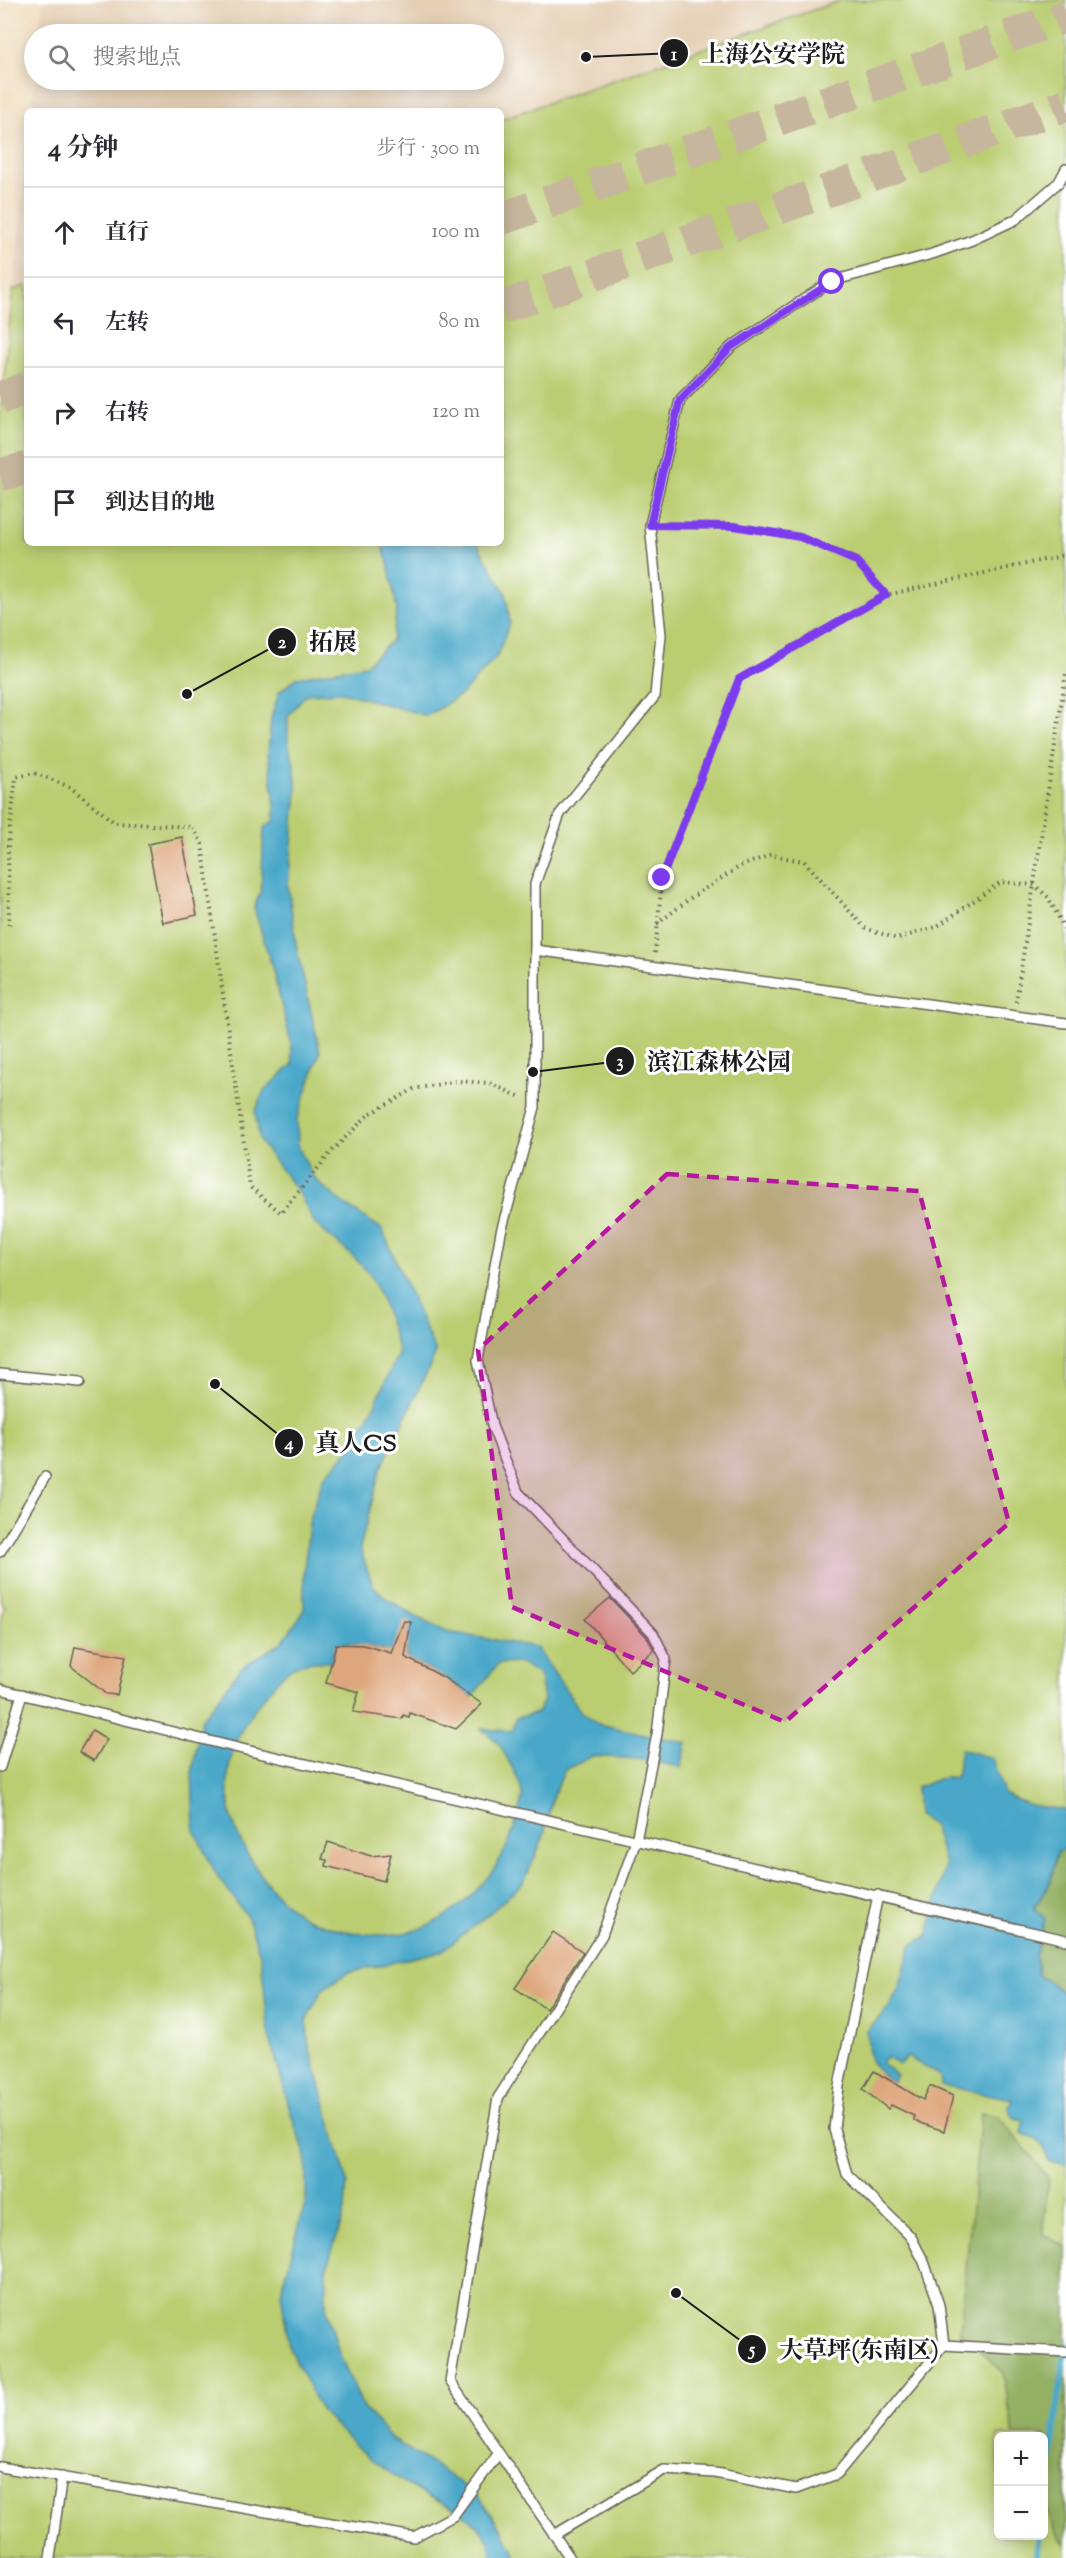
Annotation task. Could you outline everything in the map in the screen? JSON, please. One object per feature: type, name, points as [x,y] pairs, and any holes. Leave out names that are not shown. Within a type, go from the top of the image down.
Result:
[{"type":"lane","points":[[570,2558],[450,2381],[498,2098],[602,1935],[636,1841],[657,1734],[666,1659],[653,1633],[518,1492],[492,1426],[478,1359],[501,1232],[535,1103],[535,884],[560,813],[655,696],[661,635],[650,525],[680,400],[731,347],[832,282],[932,254],[972,240],[1015,220],[1059,182],[1066,169]]},
{"type":"lane","points":[[535,950],[1066,1023]]},
{"type":"lane","points":[[0,1374],[80,1382]]},
{"type":"lane","points":[[0,1552],[45,1477]]},
{"type":"lane","points":[[0,1689],[250,1751],[1062,1939]]},
{"type":"lane","points":[[0,1767],[22,1694]]},
{"type":"lane","points":[[554,2535],[664,2470],[715,2473],[796,2489],[837,2474],[944,2345],[939,2305],[915,2245],[896,2220],[847,2174],[834,2129],[839,2086],[878,1895]]},
{"type":"lane","points":[[944,2345],[1066,2352]]},
{"type":"lane","points":[[0,2467],[414,2537],[453,2516],[498,2454]]},
{"type":"lane","points":[[50,2558],[62,2477]]},
{"type":"path","points":[[650,525],[734,526],[800,537],[856,561],[886,595]]},
{"type":"path","points":[[654,966],[662,878],[739,679],[886,595],[1066,555]]},
{"type":"path","points":[[1014,1016],[1066,674]]},
{"type":"path","points":[[9,925],[8,846],[16,777],[34,773],[70,787],[115,823],[194,827],[202,844],[250,1187],[282,1213],[332,1150],[368,1115],[414,1089],[457,1081],[489,1083],[535,1103]]},
{"type":"path","points":[[657,924],[692,897],[741,866],[770,855],[804,861],[865,928],[897,939],[936,927],[1001,882],[1034,885],[1048,897],[1066,932]]},
{"type":"highlighted area","points":[[667,1174],[919,1191],[1009,1523],[785,1722],[512,1607],[478,1350]]},
{"type":"shaded area","points":[[43,0],[842,0],[504,118],[504,108],[31,108],[34,90],[504,90],[504,24],[40,24]]},
{"type":"shaded area","points":[[24,183],[24,286],[13,290]]},
{"type":"green space","points":[[842,0],[1066,0],[1066,2558],[0,2558],[0,1623],[5,1606],[0,1601],[0,416],[13,290],[24,286],[24,546],[504,546],[504,118]]},
{"type":"green space","points":[[1066,1849],[1066,1994],[1038,1975],[1035,1956],[1045,1919],[1034,1908],[1050,1883],[1057,1853]]},
{"type":"green space","points":[[981,2113],[998,2116],[1048,2177],[1043,2234],[1066,2247],[1066,2545],[1057,2534],[1048,2514],[1048,2432],[1013,2432],[1003,2372],[960,2331]]},
{"type":"water","points":[[382,546],[479,546],[506,594],[510,623],[497,656],[462,694],[427,716],[342,692],[306,694],[288,716],[288,742],[294,764],[297,791],[288,886],[297,949],[320,1052],[297,1119],[298,1146],[312,1175],[321,1185],[347,1206],[382,1229],[436,1353],[380,1471],[360,1548],[373,1586],[386,1598],[416,1617],[447,1632],[536,1647],[580,1710],[598,1724],[687,1743],[681,1767],[638,1759],[592,1756],[565,1770],[553,1796],[543,1838],[524,1882],[490,1913],[442,1951],[347,1973],[322,1990],[307,2019],[308,2042],[347,2180],[345,2211],[326,2270],[326,2306],[339,2353],[363,2407],[392,2439],[451,2476],[480,2498],[514,2550],[515,2558],[493,2558],[488,2539],[470,2518],[411,2487],[368,2458],[321,2411],[289,2348],[281,2293],[306,2200],[306,2156],[293,2120],[269,2036],[261,1958],[248,1918],[217,1876],[194,1830],[192,1773],[201,1720],[242,1667],[282,1642],[304,1611],[304,1569],[310,1516],[324,1477],[345,1455],[372,1411],[399,1352],[383,1303],[371,1276],[355,1258],[315,1224],[299,1193],[260,1142],[255,1112],[264,1091],[293,1064],[291,1043],[272,967],[254,908],[261,890],[264,828],[275,820],[268,752],[271,718],[279,692],[298,677],[366,665],[392,640],[397,609],[388,563]],"holes":[[[348,1643],[392,1651],[395,1644],[407,1648],[405,1657],[443,1677],[472,1697],[498,1664],[521,1663],[540,1676],[544,1700],[537,1713],[516,1718],[511,1731],[480,1729],[500,1746],[517,1778],[522,1796],[513,1832],[505,1850],[484,1882],[456,1909],[422,1928],[396,1934],[366,1934],[337,1929],[303,1916],[289,1907],[261,1875],[246,1853],[236,1830],[230,1808],[228,1785],[230,1763],[237,1741],[248,1719],[285,1673],[307,1663],[331,1662],[336,1644]]]},
{"type":"water","points":[[961,1749],[992,1758],[1004,1794],[1028,1805],[1066,1810],[1066,1849],[1057,1853],[1050,1883],[1034,1908],[1045,1919],[1035,1956],[1038,1975],[1066,1994],[1066,2164],[1048,2162],[1046,2151],[1040,2143],[1021,2133],[1024,2121],[1015,2119],[1009,2109],[1012,2099],[941,2085],[940,2076],[908,2057],[898,2065],[886,2056],[881,2063],[897,2075],[893,2082],[871,2061],[867,2031],[890,2006],[900,1985],[911,1945],[928,1936],[945,1864],[933,1826],[918,1814],[916,1788],[938,1779],[956,1777]]},
{"type":"building","points":[[182,837],[197,915],[163,923],[148,844]]},
{"type":"building","points":[[610,1598],[647,1637],[654,1650],[630,1671],[585,1619]]},
{"type":"building","points":[[404,1621],[411,1622],[405,1657],[443,1677],[482,1704],[456,1729],[410,1713],[409,1717],[403,1715],[402,1719],[353,1712],[359,1692],[326,1683],[336,1644],[363,1645],[391,1653]]},
{"type":"building","points":[[75,1647],[126,1656],[117,1695],[106,1694],[71,1666]]},
{"type":"building","points":[[92,1730],[107,1739],[94,1761],[79,1752]]},
{"type":"building","points":[[328,1842],[371,1856],[391,1854],[384,1881],[326,1866],[327,1860],[322,1859]]},
{"type":"building","points":[[553,1932],[583,1952],[546,2009],[515,1988]]},
{"type":"building","points":[[874,2071],[923,2100],[930,2086],[953,2096],[944,2131],[914,2121],[914,2116],[891,2105],[888,2109],[863,2089]]},
{"type":"waterway","points":[[1047,2486],[1066,2346]]},
{"type":"waterway","points":[[1036,2555],[1038,2540]]},
{"type":"tunnel","points":[[504,218],[1066,16]]},
{"type":"tunnel","points":[[504,307],[1066,105]]},
{"type":"tunnel","points":[[0,398],[24,389]]},
{"type":"tunnel","points":[[0,475],[24,469]]},
{"type":"place","name":"上海公安学院","points":[[586,57]]},
{"type":"place","name":"拓展","points":[[187,694]]},
{"type":"place","name":"滨江森林公园","points":[[533,1072]]},
{"type":"place","name":"真人CS","points":[[215,1384]]},
{"type":"place","name":"大草坪(东南区)","points":[[676,2293]]},
{"type":"route","points":[[662,878],[739,679],[886,595],[856,561],[800,537],[734,526],[650,525],[680,400],[731,347],[832,282]]}]
